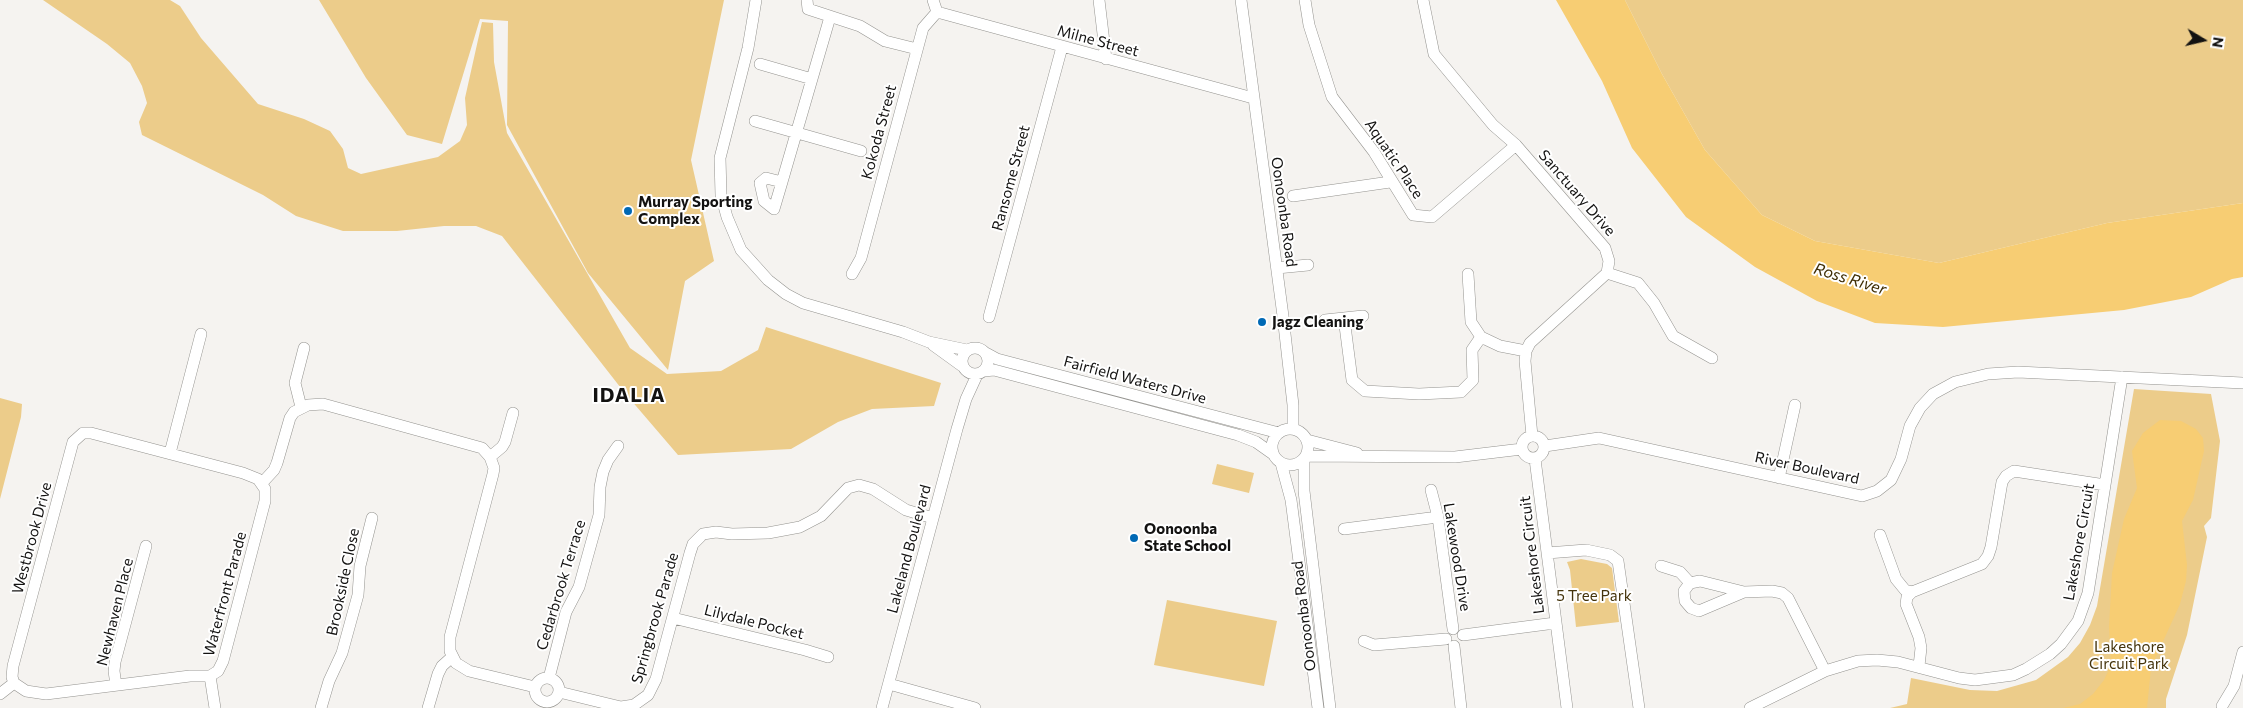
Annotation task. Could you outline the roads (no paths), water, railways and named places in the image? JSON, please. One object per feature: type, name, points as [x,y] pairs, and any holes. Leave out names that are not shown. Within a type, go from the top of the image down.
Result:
[{"type":"street","points":[[756,0],[748,48],[720,158],[721,196],[737,241],[754,266],[768,280],[803,303],[903,332],[929,342],[967,350],[979,348],[986,354],[988,361],[981,373],[964,369],[929,342]]},
{"type":"street","points":[[807,0],[808,9],[860,26],[885,41],[917,49]]},
{"type":"street","points":[[933,0],[937,12]]},
{"type":"street","points":[[1099,0],[1106,59]]},
{"type":"street","name":"Oonoonba Road","points":[[1241,0],[1277,268],[1293,405],[1293,429]]},
{"type":"street","name":"Aquatic Place","points":[[1305,0],[1309,25],[1332,97],[1374,152],[1390,182],[1413,215],[1432,218],[1516,145]]},
{"type":"street","name":"Sanctuary Drive","points":[[1423,0],[1434,54],[1493,125],[1516,145],[1605,248],[1609,261],[1607,273]]},
{"type":"street","name":"Milne Street","points":[[937,12],[1253,98]]},
{"type":"street","name":"Kokoda Street","points":[[852,274],[861,258],[924,24],[937,12]]},
{"type":"street","points":[[782,182],[830,17]]},
{"type":"street","name":"Ransome Street","points":[[989,317],[1062,47]]},
{"type":"street","points":[[760,64],[812,79]]},
{"type":"street","points":[[755,121],[861,151]]},
{"type":"street","points":[[1293,196],[1390,182]]},
{"type":"street","points":[[1277,268],[1308,265]]},
{"type":"street","points":[[1532,436],[1525,362],[1526,351],[1530,344],[1607,273],[1638,283],[1654,303],[1672,336],[1712,358]]},
{"type":"street","points":[[1468,274],[1471,322],[1481,337],[1500,346],[1526,351]]},
{"type":"street","points":[[1325,320],[1363,316]]},
{"type":"street","points":[[1344,318],[1352,380],[1365,391],[1419,394],[1461,392],[1474,380],[1472,350],[1481,337]]},
{"type":"street","points":[[202,334],[170,453],[252,476],[262,483],[274,470],[290,418],[300,407],[324,404],[476,446],[490,457],[494,468],[493,474],[449,645],[452,657],[456,663],[469,671],[535,686]]},
{"type":"street","points":[[300,407],[295,383],[304,348]]},
{"type":"street","points":[[964,369],[962,357],[967,350]]},
{"type":"street","name":"Fairfield Waters Drive","points":[[986,354],[996,359],[1278,433]]},
{"type":"street","name":"Lakeland Boulevard","points":[[964,369],[966,399]]},
{"type":"street","name":"Fairfield Waters Drive","points":[[981,373],[994,370],[1238,435],[1256,442],[1277,459]]},
{"type":"street","name":"River Boulevard","points":[[1544,446],[1599,438],[1862,496],[1877,491],[1891,480],[1897,471],[1910,426],[1920,408],[1932,394],[1955,382],[1988,374],[2018,372],[2243,383]]},
{"type":"street","name":"Lakeland Boulevard","points":[[882,708],[966,399],[981,373]]},
{"type":"street","name":"Lakeshore Circuit","points":[[1750,708],[1825,671],[1858,660],[1877,660],[1918,666],[1959,678],[1975,680],[1998,678],[2026,669],[2040,662],[2060,644],[2078,621],[2088,593],[2122,377]]},
{"type":"street","points":[[1779,478],[1795,406]]},
{"type":"street","points":[[490,457],[505,442],[513,413]]},
{"type":"street","points":[[1305,458],[1309,446],[1304,434],[1293,429],[1278,433],[1272,443],[1277,459],[1293,466],[1305,458],[1367,455],[1455,457],[1522,449]]},
{"type":"street","name":"Westbrook Drive","points":[[14,683],[12,677],[13,666],[73,442],[83,433],[91,433],[170,453]]},
{"type":"street","points":[[1532,436],[1539,437],[1544,446],[1543,453],[1535,459],[1528,458],[1522,449],[1523,442],[1532,436]]},
{"type":"street","points":[[1308,440],[1367,455]]},
{"type":"street","name":"Cedarbrook Terrace","points":[[549,678],[566,612],[580,582],[599,515],[600,487],[603,472],[608,460],[618,446]]},
{"type":"street","name":"Oonoonba Road","points":[[1305,458],[1304,491],[1330,708]]},
{"type":"street","name":"Oonoonba Road","points":[[1277,459],[1291,500],[1318,708]]},
{"type":"street","name":"Lakeshore Circuit","points":[[1535,459],[1567,708]]},
{"type":"street","points":[[1918,666],[1921,648],[1919,637],[1906,601],[1912,592],[1982,564],[1988,556],[1991,547],[2002,482],[2009,473],[2014,471],[2105,485]]},
{"type":"street","name":"Waterfront Parade","points":[[215,708],[210,676],[218,671],[223,661],[266,501],[265,489],[262,483]]},
{"type":"street","name":"Springbrook Parade","points":[[559,692],[621,707],[642,705],[652,689],[693,544],[703,534],[716,532],[732,534],[768,533],[800,527],[821,516],[848,488],[859,485],[873,489],[906,510],[933,518]]},
{"type":"street","name":"Lakewood Drive","points":[[1431,490],[1438,517],[1452,628]]},
{"type":"street","points":[[1344,529],[1438,517]]},
{"type":"street","name":"Brookside Close","points":[[321,708],[330,681],[340,662],[358,595],[360,566],[372,518]]},
{"type":"street","points":[[1880,535],[1896,578],[1905,590],[1912,592]]},
{"type":"street","name":"Newhaven Place","points":[[116,685],[115,662],[146,546]]},
{"type":"street","points":[[1547,553],[1586,550],[1610,555],[1618,561],[1639,708]]},
{"type":"street","points":[[1661,566],[1680,572],[1690,583]]},
{"type":"street","points":[[1744,592],[1699,610],[1691,608],[1685,601],[1684,591],[1690,583],[1700,581],[1744,592],[1772,591],[1782,593],[1788,598],[1825,671]]},
{"type":"street","name":"Lilydale Pocket","points":[[673,618],[805,650],[828,658]]},
{"type":"street","points":[[1463,635],[1555,623]]},
{"type":"street","points":[[1364,641],[1374,645],[1450,643],[1462,641],[1463,635],[1458,629],[1452,628],[1446,634],[1450,643],[1461,708]]},
{"type":"street","points":[[2222,706],[2234,686],[2243,652]]},
{"type":"street","points":[[428,708],[438,674],[442,666],[452,657]]},
{"type":"street","points":[[0,694],[14,683],[26,691],[46,694],[190,676],[210,676]]},
{"type":"street","points":[[542,678],[549,678],[558,685],[559,692],[552,701],[545,705],[538,698],[535,686],[542,678]]},
{"type":"street","points":[[889,684],[975,708]]},
{"type":"water","name":"Ross River","points":[[1556,0],[1625,0],[1662,74],[1705,150],[1762,215],[1815,241],[1939,263],[2107,223],[2243,203],[2243,277],[2232,279],[2191,297],[2124,310],[1943,327],[1875,323],[1817,301],[1755,267],[1686,217],[1632,148],[1602,81]]},
{"type":"water","points":[[2160,420],[2181,421],[2196,429],[2203,438],[2204,451],[2193,500],[2182,521],[2187,565],[2186,581],[2180,604],[2151,668],[2147,708],[2063,708],[2080,704],[2093,694],[2104,680],[2111,665],[2109,627],[2112,573],[2124,519],[2137,488],[2132,451],[2143,433]]},
{"type":"place","name":"Murray Sporting Complex","points":[[628,211]]},
{"type":"place","name":"Jagz Cleaning","points":[[1262,322]]},
{"type":"place","name":"Oonoonba State School","points":[[1134,538]]},
{"type":"district","name":"IDALIA","points":[[629,395]]},
{"type":"park label","name":"5 Tree Park","points":[[1594,596]]},
{"type":"park label","name":"Lakeshore Circuit Park","points":[[2129,656]]}]
